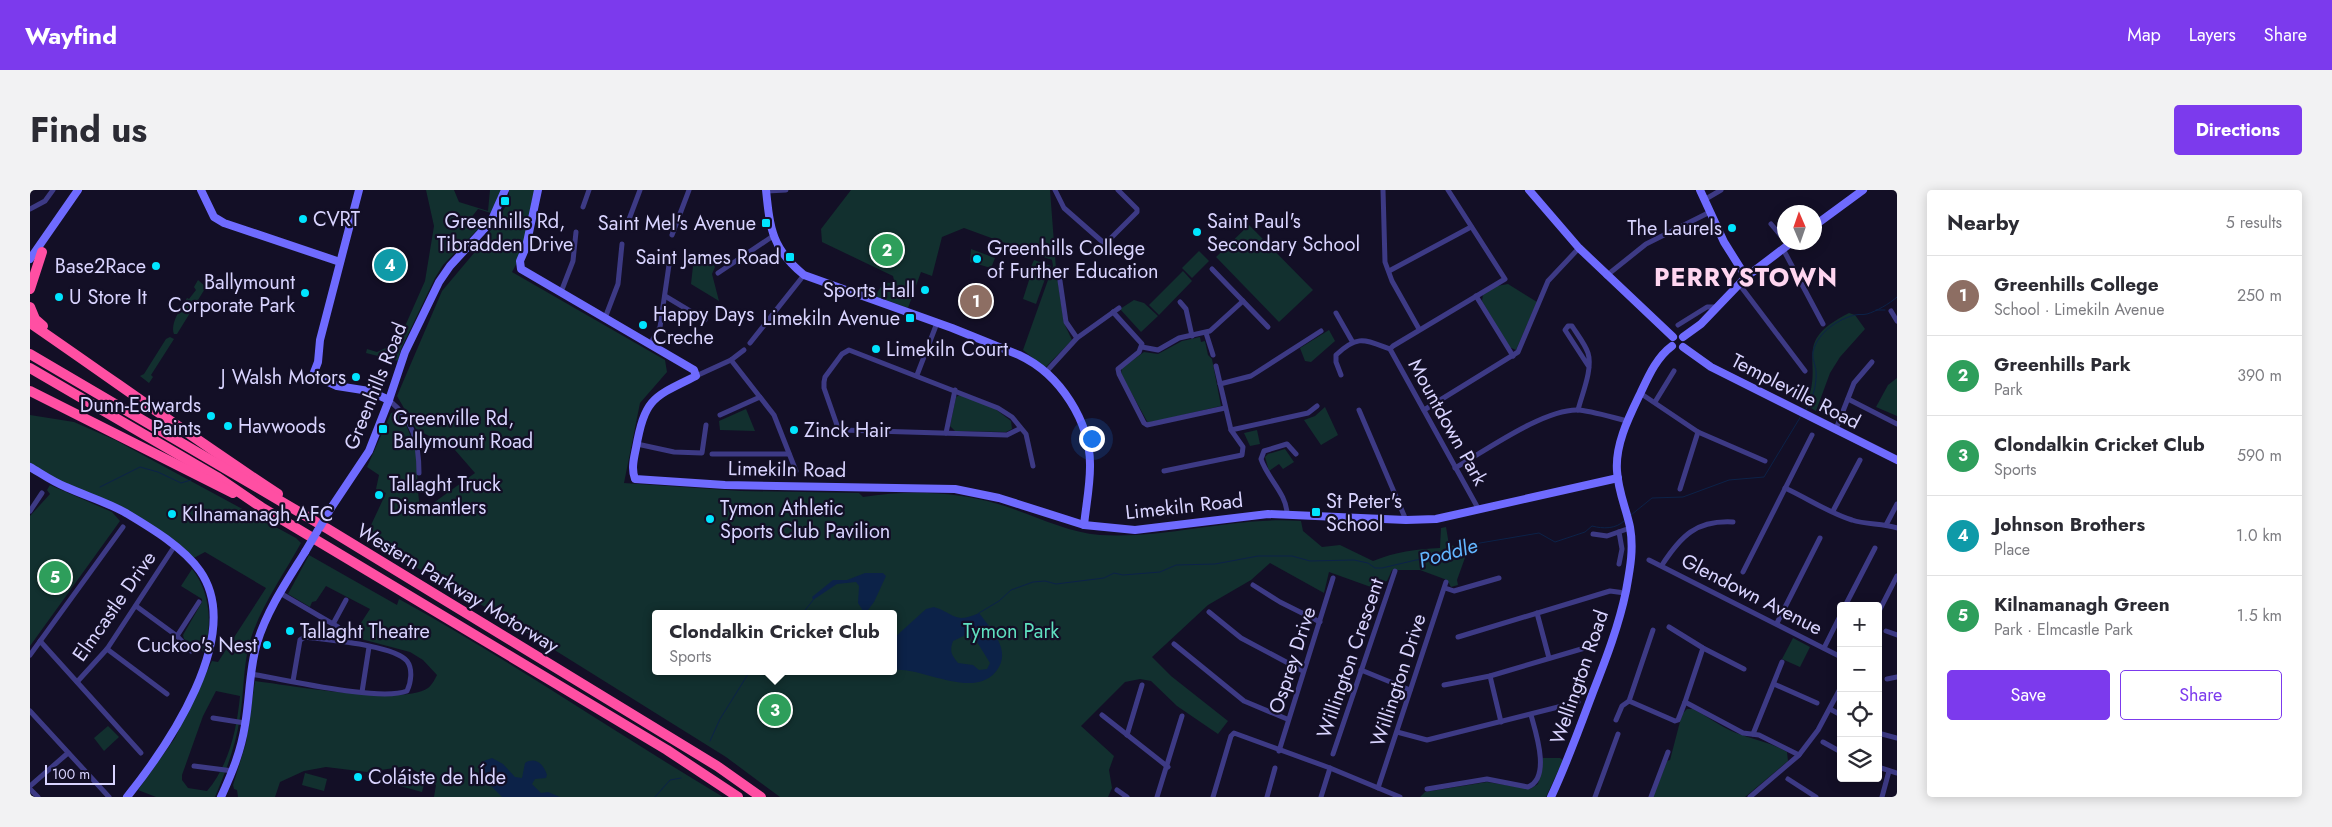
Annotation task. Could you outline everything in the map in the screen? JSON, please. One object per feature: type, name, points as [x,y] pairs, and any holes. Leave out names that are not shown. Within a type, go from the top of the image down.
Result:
[{"type":"highway","points":[[30,289],[42,252]]},
{"type":"highway","points":[[30,307],[35,319],[79,355]]},
{"type":"highway","points":[[30,323],[79,355],[202,444],[313,517],[328,529]]},
{"type":"highway","name":"Western Parkway Motorway","points":[[30,354],[328,529],[718,766],[761,797]]},
{"type":"highway","name":"Western Parkway Motorway","points":[[30,368],[217,477],[260,507],[667,750],[738,797]]},
{"type":"highway","points":[[30,391],[260,507]]},
{"type":"highway","points":[[30,396],[77,414]]},
{"type":"street","points":[[30,209],[45,201],[53,190]]},
{"type":"street","points":[[30,259],[78,190]]},
{"type":"street","points":[[201,190],[214,217],[224,224],[340,262]]},
{"type":"street","points":[[359,190],[320,340],[318,362],[313,375],[337,386],[369,391],[389,400],[400,408],[419,449],[419,473]]},
{"type":"street","name":"Greenhills Road","points":[[221,797],[233,772],[246,723],[250,674],[262,634],[280,593],[331,508],[369,451],[405,352],[439,282],[450,266],[485,228],[499,205],[505,190]]},
{"type":"street","points":[[538,190],[520,266],[522,269],[694,370],[696,376]]},
{"type":"street","points":[[582,207],[589,190]]},
{"type":"street","points":[[628,222],[640,190]]},
{"type":"street","points":[[672,235],[689,190]]},
{"type":"street","points":[[786,190],[766,191],[773,236],[784,258],[804,275],[937,323],[1025,358],[1046,373],[1068,399],[1085,433],[1090,467],[1084,525]]},
{"type":"street","points":[[1056,190],[1064,208],[1105,244],[1137,212],[1137,209],[1120,191]]},
{"type":"street","points":[[1383,190],[1383,254],[1389,271],[1419,329]]},
{"type":"street","points":[[1341,376],[1336,362],[1336,355],[1352,341],[1369,341],[1390,350],[1419,329],[1504,279],[1448,190]]},
{"type":"street","points":[[1529,190],[1578,248],[1673,337]]},
{"type":"street","points":[[1700,190],[1724,242],[1746,277]]},
{"type":"street","points":[[1704,200],[1721,190]]},
{"type":"street","points":[[1822,220],[1863,190]]},
{"type":"street","points":[[1606,276],[1646,244],[1710,212]]},
{"type":"street","points":[[1771,224],[1777,231]]},
{"type":"street","points":[[1389,271],[1471,227]]},
{"type":"street","points":[[30,275],[42,252],[49,232]]},
{"type":"street","points":[[561,292],[573,261],[576,232]]},
{"type":"street","points":[[718,273],[773,236]]},
{"type":"street","points":[[605,318],[615,297],[618,284],[622,244]]},
{"type":"street","points":[[1424,410],[1518,352],[1548,281],[1578,248]]},
{"type":"street","points":[[1683,337],[1701,324],[1746,277],[1782,250]]},
{"type":"street","points":[[1784,250],[1823,324]]},
{"type":"street","points":[[650,344],[660,327],[670,258]]},
{"type":"street","points":[[1212,270],[1268,326]]},
{"type":"street","points":[[1059,274],[1066,322],[1077,338]]},
{"type":"street","points":[[750,344],[804,275]]},
{"type":"street","points":[[1739,284],[1805,371]]},
{"type":"street","points":[[665,296],[705,320]]},
{"type":"street","points":[[1476,296],[1513,356]]},
{"type":"street","points":[[1142,347],[1158,350],[1179,338],[1206,333],[1243,301]]},
{"type":"street","points":[[1180,302],[1186,309],[1192,336]]},
{"type":"street","points":[[1678,326],[1707,307],[1717,306]]},
{"type":"street","points":[[1046,373],[1077,338],[1119,308]]},
{"type":"street","points":[[1891,311],[1897,320]]},
{"type":"street","points":[[1113,312],[1141,340],[1142,347],[1139,352],[1118,369],[1147,425],[1225,408]]},
{"type":"street","points":[[1336,312],[1352,341]]},
{"type":"street","points":[[917,376],[937,323]]},
{"type":"street","points":[[1578,410],[1589,366],[1587,350],[1572,326],[1568,326],[1565,330],[1589,366]]},
{"type":"street","points":[[1220,384],[1251,376],[1322,331]]},
{"type":"street","points":[[1206,333],[1213,355]]},
{"type":"street","points":[[1673,337],[1678,335],[1683,337]]},
{"type":"street","points":[[1673,337],[1672,346],[1678,349],[1683,347],[1685,342],[1683,337]]},
{"type":"street","name":"Wellington Road","points":[[1551,797],[1572,749],[1603,666],[1625,593],[1631,565],[1629,526],[1618,478],[1618,454],[1627,421],[1640,393],[1656,363],[1672,346]]},
{"type":"street","name":"Templeville Road","points":[[1683,347],[1711,367],[1897,460]]},
{"type":"street","points":[[706,425],[702,453],[674,452],[637,444],[642,419],[650,403],[662,393],[731,360],[744,350]]},
{"type":"street","points":[[1022,428],[1007,435],[842,430],[838,428],[824,388],[825,377],[842,354],[849,350],[998,408],[1012,417],[1022,428],[1030,444],[1033,466]]},
{"type":"street","name":"Mountdown Park","points":[[1390,350],[1479,510]]},
{"type":"street","points":[[731,360],[774,415],[796,471]]},
{"type":"street","points":[[1836,429],[1854,384],[1872,362]]},
{"type":"street","points":[[1164,471],[1239,458],[1242,455],[1243,447],[1231,430],[1216,366]]},
{"type":"street","points":[[1655,402],[1674,371]]},
{"type":"street","points":[[946,433],[955,390]]},
{"type":"street","points":[[1640,393],[1698,432],[1765,460]]},
{"type":"street","points":[[720,415],[760,397]]},
{"type":"street","points":[[1848,399],[1897,424]]},
{"type":"street","points":[[1231,430],[1308,413],[1317,406]]},
{"type":"street","points":[[1359,410],[1406,520]]},
{"type":"street","points":[[1455,468],[1547,416],[1564,411],[1578,410],[1627,421]]},
{"type":"street","points":[[1680,490],[1698,432]]},
{"type":"street","points":[[1743,572],[1812,435]]},
{"type":"street","name":"Limekiln Road","points":[[637,444],[633,465],[635,479],[725,485],[955,489],[999,498],[1084,525],[1140,530],[1258,515],[1287,514],[1406,520],[1436,519],[1618,478]]},
{"type":"street","points":[[1287,514],[1285,500],[1269,476],[1261,459],[1264,451],[1287,444],[1296,454]]},
{"type":"street","points":[[712,454],[789,454]]},
{"type":"street","points":[[1833,511],[1860,460]]},
{"type":"street","points":[[30,467],[50,480],[125,513],[191,560],[201,572],[207,585],[213,611],[212,638],[201,673],[163,748],[127,797]]},
{"type":"street","points":[[1785,488],[1848,519],[1866,524],[1886,525],[1897,528]]},
{"type":"street","points":[[30,511],[42,493]]},
{"type":"street","points":[[1886,525],[1897,504]]},
{"type":"street","points":[[1662,565],[1674,546],[1688,532],[1705,524],[1720,521],[1733,522]]},
{"type":"street","points":[[1593,534],[1607,536],[1629,526]]},
{"type":"street","points":[[30,655],[123,527]]},
{"type":"street","points":[[1619,532],[1622,548],[1619,563],[1631,565]]},
{"type":"street","points":[[1777,623],[1820,538]]},
{"type":"street","name":"Elmcastle Drive","points":[[77,682],[107,648],[174,547]]},
{"type":"street","points":[[1847,602],[1875,548]]},
{"type":"street","name":"Glendown Avenue","points":[[1649,560],[1837,655]]},
{"type":"street","name":"Willington Crescent","points":[[1333,754],[1395,571]]},
{"type":"street","points":[[1882,605],[1897,576]]},
{"type":"street","name":"Osprey Drive","points":[[1279,751],[1333,578]]},
{"type":"street","points":[[1444,588],[1454,591],[1499,578]]},
{"type":"street","name":"Willington Drive","points":[[1378,788],[1446,582]]},
{"type":"street","points":[[1253,585],[1280,602],[1320,622]]},
{"type":"street","points":[[1458,637],[1610,591],[1625,593]]},
{"type":"street","points":[[280,593],[335,625],[346,600]]},
{"type":"street","points":[[177,636],[199,602]]},
{"type":"street","points":[[136,606],[177,636],[191,650]]},
{"type":"street","points":[[1209,612],[1241,638],[1303,670]]},
{"type":"street","points":[[1537,613],[1549,658]]},
{"type":"street","points":[[1824,648],[1837,622]]},
{"type":"street","points":[[1669,627],[1703,648],[1744,669]]},
{"type":"street","points":[[1616,720],[1622,706],[1629,700],[1653,630]]},
{"type":"street","points":[[1886,631],[1897,636]]},
{"type":"street","points":[[250,674],[293,681],[362,692],[402,693],[407,691],[410,680],[410,667],[405,659],[390,650],[302,638],[293,681]]},
{"type":"street","points":[[40,642],[141,753]]},
{"type":"street","points":[[1174,644],[1244,700],[1288,719]]},
{"type":"street","points":[[1444,685],[1490,676],[1595,645]]},
{"type":"street","points":[[362,692],[369,647]]},
{"type":"street","points":[[107,648],[167,694]]},
{"type":"street","points":[[1629,700],[1675,721],[1678,720],[1703,648]]},
{"type":"street","points":[[1753,734],[1782,662]]},
{"type":"street","points":[[1361,670],[1410,690]]},
{"type":"street","points":[[1490,676],[1502,722]]},
{"type":"street","points":[[1887,679],[1897,677]]},
{"type":"street","points":[[1774,684],[1817,703]]},
{"type":"street","points":[[1127,735],[1142,685]]},
{"type":"street","points":[[1750,797],[1799,755],[1830,709],[1838,692]]},
{"type":"street","points":[[1397,732],[1427,740],[1578,702]]},
{"type":"street","points":[[1685,702],[1743,733],[1753,734],[1799,755]]},
{"type":"street","points":[[1830,709],[1837,713]]},
{"type":"street","points":[[30,711],[110,797]]},
{"type":"street","points":[[1427,789],[1487,779],[1528,787],[1534,784],[1538,778],[1541,756],[1531,715]]},
{"type":"street","points":[[1102,716],[1168,767]]},
{"type":"street","points":[[1157,797],[1168,767],[1182,716]]},
{"type":"street","points":[[213,718],[246,723]]},
{"type":"street","points":[[1213,797],[1231,736],[1236,733],[1279,751],[1330,768],[1400,797]]},
{"type":"street","points":[[1595,797],[1618,734]]},
{"type":"street","points":[[1882,734],[1897,738]]},
{"type":"street","points":[[1823,742],[1837,750]]},
{"type":"street","points":[[1651,797],[1668,752]]},
{"type":"street","points":[[38,797],[30,787],[68,753]]},
{"type":"street","points":[[194,766],[233,772]]},
{"type":"street","points":[[1267,797],[1275,768]]},
{"type":"street","points":[[1321,797],[1330,768]]},
{"type":"street","points":[[1882,768],[1897,772]]},
{"type":"street","points":[[1882,797],[1889,771]]},
{"type":"street","points":[[1788,780],[1816,797]]},
{"type":"street","points":[[1117,790],[1127,797]]},
{"type":"green space","points":[[426,190],[454,190],[459,202],[488,211],[490,190],[501,190],[491,213],[478,209],[470,219],[482,225],[443,265],[401,349],[398,361],[366,353],[367,349],[377,352],[394,344],[402,333],[425,281],[434,226]]},
{"type":"green space","name":"Tymon Park","points":[[509,190],[535,190],[524,250],[512,272],[665,360],[667,372],[640,403],[624,483],[741,491],[859,493],[863,497],[897,493],[948,494],[998,504],[1061,527],[1100,535],[1151,534],[1226,524],[1276,520],[1301,521],[1303,531],[1322,547],[1340,545],[1373,561],[1389,555],[1440,548],[1441,528],[1446,527],[1449,545],[1460,547],[1466,555],[1457,580],[1458,585],[1451,587],[1447,580],[1420,570],[1392,570],[1387,581],[1384,582],[1382,591],[1329,572],[1324,593],[1270,563],[1251,580],[1208,605],[1152,657],[1171,676],[1228,721],[1218,734],[1177,706],[1151,681],[1140,679],[1125,682],[1081,726],[1114,756],[1109,770],[1112,788],[1108,797],[780,797],[726,757],[492,611],[365,538],[386,493],[376,489],[379,475],[367,467],[391,413],[398,411],[402,415],[416,449],[420,508],[425,509],[475,473],[455,450],[416,429],[397,396],[442,291],[474,253],[477,252],[509,201]]},
{"type":"green space","points":[[851,190],[1050,190],[1056,269],[1064,323],[1072,340],[1045,368],[1023,350],[1053,266],[1052,260],[964,228],[942,237],[932,276],[921,272],[908,308],[875,296],[884,282],[890,283],[894,280],[893,276],[822,242],[821,229]]},
{"type":"green space","points":[[1249,225],[1313,290],[1279,322],[1216,257]]},
{"type":"green space","points":[[971,249],[995,258],[991,268],[970,262]]},
{"type":"green space","points":[[1199,251],[1209,261],[1192,278],[1182,268]]},
{"type":"green space","points":[[694,257],[711,262],[715,267],[712,274],[719,301],[691,284]]},
{"type":"green space","points":[[1034,260],[1051,266],[1048,275],[1030,269]]},
{"type":"green space","points":[[1183,271],[1192,281],[1159,315],[1149,305]]},
{"type":"green space","points":[[1031,274],[1045,279],[1036,304],[1023,299]]},
{"type":"green space","points":[[198,280],[206,287],[177,334],[174,334],[173,330],[177,316],[187,298],[189,299],[196,290],[194,287]]},
{"type":"green space","points":[[1508,284],[1537,302],[1516,350],[1509,347],[1482,301],[1483,295],[1497,286]]},
{"type":"green space","points":[[1134,300],[1144,303],[1158,316],[1141,332],[1120,309]]},
{"type":"green space","points":[[1849,313],[1855,315],[1865,329],[1840,357],[1830,373],[1816,411],[1806,405],[1813,376],[1812,353],[1814,343],[1820,334],[1831,324]]},
{"type":"green space","points":[[1329,330],[1335,341],[1311,362],[1305,361],[1300,348]]},
{"type":"green space","points":[[170,337],[174,339],[151,375],[153,377],[149,383],[140,376],[144,374],[166,339]]},
{"type":"green space","points":[[1200,337],[1201,342],[1205,341],[1208,355],[1212,359],[1221,406],[1148,423],[1121,374],[1122,368],[1144,352],[1158,354],[1182,341]]},
{"type":"green space","points":[[1897,378],[1897,416],[1876,407],[1888,385]]},
{"type":"green space","points":[[960,395],[994,408],[1011,421],[1012,429],[1006,432],[955,431],[950,426],[956,397]]},
{"type":"green space","points":[[1325,407],[1338,435],[1321,445],[1304,420],[1315,416]]},
{"type":"green space","points":[[746,409],[755,431],[720,430],[719,421]]},
{"type":"green space","points":[[30,415],[74,422],[115,440],[296,538],[301,543],[265,605],[253,631],[247,654],[236,738],[227,768],[215,797],[156,797],[138,790],[175,738],[212,661],[218,662],[266,588],[205,552],[192,559],[127,512],[51,478],[30,464]],"holes":[[[216,691],[240,696],[231,746],[215,781],[207,791],[188,788],[182,780],[182,775],[203,716]]]},
{"type":"green space","points":[[1257,430],[1260,444],[1250,446],[1244,433]]},
{"type":"green space","points":[[1285,449],[1294,462],[1283,469],[1279,464],[1269,471],[1265,457],[1268,454]]},
{"type":"green space","points":[[50,485],[112,512],[120,521],[30,646],[30,516],[50,494],[47,490]]},
{"type":"green space","points":[[309,555],[397,605],[399,599],[440,622],[723,797],[434,797],[436,785],[408,766],[367,772],[326,767],[304,771],[280,782],[275,797],[238,797],[237,790],[234,789],[233,785],[246,743],[255,681],[345,693],[395,695],[415,693],[428,688],[437,675],[423,660],[410,652],[335,632],[340,626],[355,632],[370,609],[326,586],[310,607],[288,594]]},
{"type":"green space","points":[[192,569],[203,587],[208,609],[207,642],[204,652],[184,639],[183,635],[202,602],[202,599],[181,586]]},
{"type":"green space","points":[[1793,638],[1810,647],[1800,667],[1782,659]]},
{"type":"green space","points":[[1687,709],[1693,709],[1736,733],[1770,744],[1787,752],[1788,761],[1745,797],[1653,797],[1667,761],[1670,760],[1682,714]]},
{"type":"green space","points":[[108,726],[119,737],[104,751],[94,738]]},
{"type":"green space","points":[[1543,758],[1560,758],[1563,760],[1546,797],[1420,797],[1425,792],[1487,782],[1530,789],[1538,784]]},
{"type":"green space","points":[[305,773],[327,779],[324,791],[302,785]]},
{"type":"green space","points":[[404,774],[425,780],[422,792],[400,786]]},
{"type":"water","points":[[865,573],[883,573],[886,576],[874,602],[868,610],[862,610],[858,603],[859,586],[856,582],[837,584],[813,600],[812,597],[833,580],[847,580]]},
{"type":"water","points":[[934,607],[960,618],[979,613],[997,638],[1002,653],[1002,660],[999,667],[990,677],[978,682],[950,681],[906,670],[897,670],[897,635],[926,609]],"holes":[[[966,635],[977,642],[990,663],[987,669],[979,670],[973,665],[958,663],[952,653],[953,641]]]},
{"type":"water","points":[[492,758],[503,764],[515,777],[522,778],[525,763],[536,761],[544,768],[547,775],[546,778],[535,779],[532,784],[541,793],[548,792],[560,797],[502,797],[481,776],[481,762]]},
{"type":"waterway","name":"Poddle","points":[[1805,411],[1815,386],[1816,371],[1813,352],[1819,339],[1835,323],[1855,315],[1871,313],[1897,297]]},
{"type":"waterway","name":"Poddle","points":[[1876,310],[1885,310]]},
{"type":"waterway","name":"Poddle","points":[[1631,515],[1652,498],[1683,497],[1729,480],[1764,477],[1801,416]]},
{"type":"waterway","points":[[100,487],[140,467],[158,472],[181,483],[191,480]]},
{"type":"waterway","name":"Poddle","points":[[979,613],[999,601],[1011,590],[1033,582],[1045,581],[1056,584],[1104,578],[1114,573],[1123,575],[1160,572],[1176,565],[1215,564],[1258,556],[1292,556],[1310,561],[1354,560],[1368,563],[1375,568],[1382,568],[1416,560],[1450,556],[1480,543],[1539,533],[1555,542],[1585,532],[1592,526],[1609,528],[1617,526],[1624,521]]},
{"type":"waterway","name":"Poddle","points":[[805,610],[814,599]]},
{"type":"waterway","name":"Poddle","points":[[710,741],[720,719],[748,675]]},
{"type":"waterway","name":"Poddle","points":[[655,797],[670,780],[681,778]]},
{"type":"place","name":"Greenhills Rd, Tibradden Drive","points":[[505,201]]},
{"type":"place","name":"CVRT","points":[[303,219]]},
{"type":"place","name":"Saint Mel's Avenue","points":[[766,223]]},
{"type":"place","name":"The Laurels","points":[[1732,228]]},
{"type":"place","name":"Saint Paul's Secondary School","points":[[1197,232]]},
{"type":"place","name":"Greenhills Park","points":[[887,250]]},
{"type":"place","name":"Saint James Road","points":[[790,257]]},
{"type":"place","name":"Greenhills College of Further Education","points":[[977,259]]},
{"type":"place","name":"Johnson Brothers","points":[[390,265]]},
{"type":"place","name":"Base2Race","points":[[156,266]]},
{"type":"place","name":"Sports Hall","points":[[925,290]]},
{"type":"place","name":"Ballymount Corporate Park","points":[[305,293]]},
{"type":"place","name":"U Store It","points":[[59,297]]},
{"type":"place","name":"Greenhills College","points":[[976,301]]},
{"type":"place","name":"Limekiln Avenue","points":[[910,318]]},
{"type":"place","name":"Happy Days Creche","points":[[643,325]]},
{"type":"place","name":"Limekiln Court","points":[[876,349]]},
{"type":"place","name":"J Walsh Motors","points":[[356,377]]},
{"type":"place","name":"Dunn-Edwards Paints","points":[[211,416]]},
{"type":"place","name":"Havwoods","points":[[228,426]]},
{"type":"place","name":"Greenville Rd, Ballymount Road","points":[[383,429]]},
{"type":"place","name":"Zinck Hair","points":[[794,430]]},
{"type":"place","name":"Tallaght Truck Dismantlers","points":[[379,495]]},
{"type":"place","name":"St Peter's School","points":[[1316,512]]},
{"type":"place","name":"Kilnamanagh AFC","points":[[172,514]]},
{"type":"place","name":"Tymon Athletic Sports Club Pavilion","points":[[710,519]]},
{"type":"place","name":"Kilnamanagh Green","points":[[55,577]]},
{"type":"place","name":"Tallaght Theatre","points":[[290,631]]},
{"type":"place","name":"Cuckoo's Nest","points":[[267,645]]},
{"type":"place","name":"Clondalkin Cricket Club","points":[[775,710]]},
{"type":"place","name":"Coláiste de hÍde","points":[[358,777]]},
{"type":"district","name":"PERRYSTOWN","points":[[1746,277]]}]
